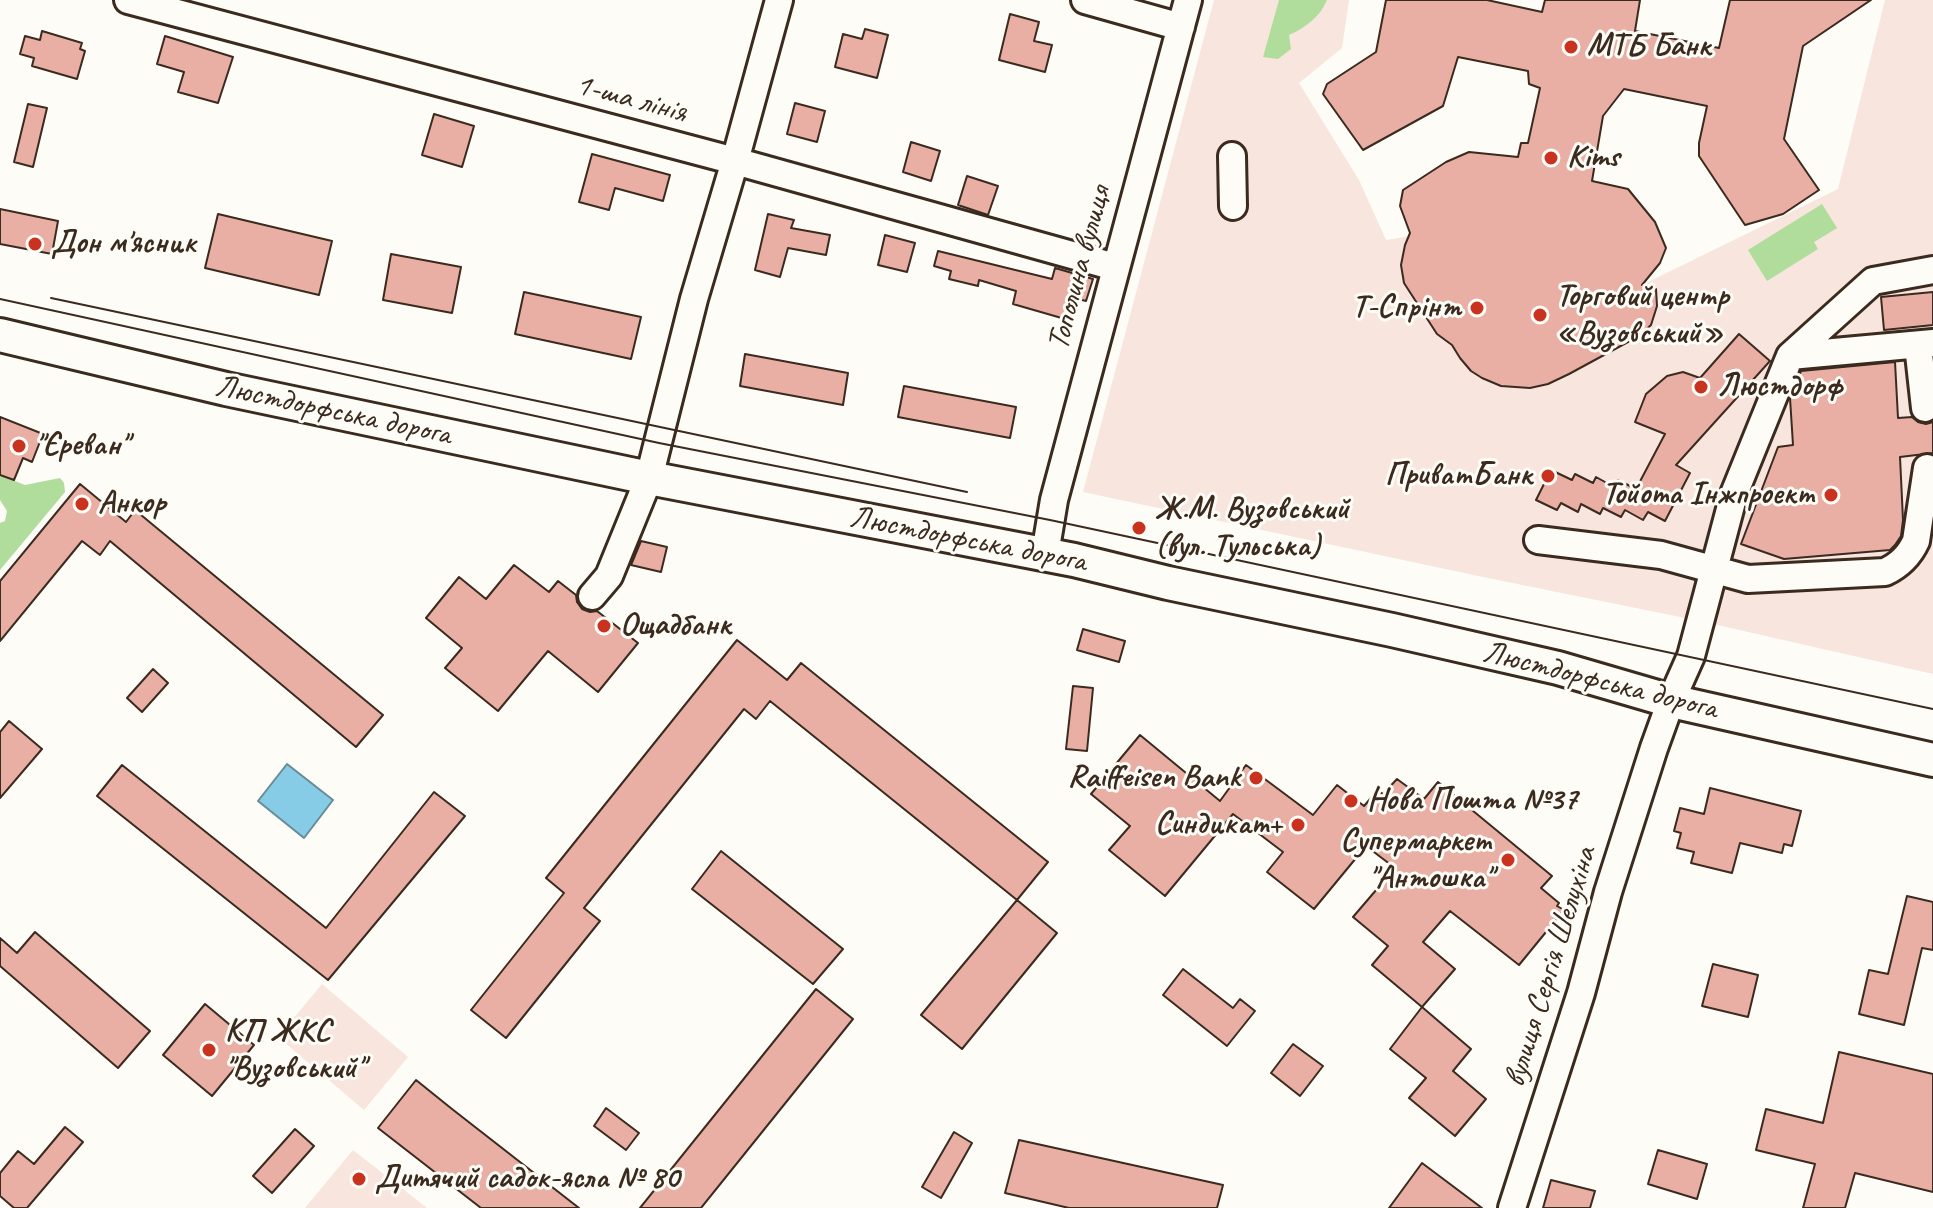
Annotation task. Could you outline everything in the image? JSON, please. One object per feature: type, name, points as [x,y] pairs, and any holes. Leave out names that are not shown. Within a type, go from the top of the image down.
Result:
[{"type":"main road","name":"Люстдорфська дорога","points":[[0,335],[226,389],[649,478],[1045,554],[1392,630],[1558,668],[1671,701],[1933,760]]},
{"type":"street","name":"1-ша лінія","points":[[128,0],[735,161],[1115,267]]},
{"type":"street","points":[[592,596],[609,576],[649,478],[694,299],[779,0]]},
{"type":"street","points":[[1085,0],[1181,27]]},
{"type":"street","name":"Тополина вулиця","points":[[1045,554],[1054,500],[1188,0]]},
{"type":"street","points":[[1232,156],[1233,206]]},
{"type":"street","points":[[1790,356],[1873,281],[1933,270]]},
{"type":"street","points":[[1790,356],[1926,344],[1925,408]]},
{"type":"street","name":"вулиця Сергія Шелухіна","points":[[1512,1208],[1581,993],[1608,892],[1654,748],[1691,656],[1734,494],[1790,356]]},
{"type":"street","points":[[1538,540],[1661,555],[1748,579],[1885,572],[1899,565],[1916,541],[1927,468]]},
{"type":"shaded area","points":[[1214,0],[1349,0],[1342,48],[1299,83],[1359,180],[1386,240],[1411,236],[1629,295],[1642,285],[1838,189],[1885,0],[1933,0],[1933,674],[1700,621],[1083,492]]},
{"type":"shaded area","points":[[322,984],[408,1057],[364,1110],[278,1037]]},
{"type":"shaded area","name":"Дитячий садок-ясла № 80","points":[[353,1150],[427,1208],[305,1208]]},
{"type":"green space","points":[[1279,0],[1327,0],[1311,21],[1289,35],[1291,49],[1278,59],[1263,57]]},
{"type":"green space","points":[[1822,204],[1837,228],[1814,242],[1818,249],[1767,281],[1748,250]]},
{"type":"green space","points":[[0,475],[25,485],[60,478],[65,492],[0,570],[0,523],[5,521],[7,511],[0,500]]},
{"type":"water","points":[[287,764],[333,800],[304,838],[258,801]]},
{"type":"building","points":[[1386,0],[1487,0],[1542,12],[1545,0],[1640,0],[1635,31],[1719,48],[1730,0],[1871,0],[1803,46],[1784,139],[1819,190],[1783,214],[1745,225],[1699,156],[1707,106],[1624,89],[1603,116],[1592,181],[1628,189],[1655,222],[1666,248],[1660,263],[1642,285],[1656,289],[1657,306],[1651,325],[1639,336],[1569,374],[1530,388],[1501,386],[1482,378],[1471,371],[1452,345],[1437,334],[1404,283],[1401,265],[1410,233],[1400,206],[1403,190],[1446,162],[1469,152],[1518,157],[1521,143],[1528,143],[1540,88],[1529,84],[1528,71],[1458,57],[1443,106],[1363,150],[1323,94],[1327,84],[1376,52]]},
{"type":"building","points":[[1010,14],[1039,22],[1034,41],[1052,45],[1045,72],[999,60]]},
{"type":"building","points":[[865,29],[888,35],[877,78],[835,67],[843,34],[862,39]]},
{"type":"building","points":[[42,31],[82,43],[80,49],[85,51],[77,79],[32,66],[34,58],[20,54],[25,36],[40,40]]},
{"type":"building","points":[[165,36],[233,57],[218,103],[178,92],[184,72],[157,64]]},
{"type":"building","points":[[795,103],[825,111],[817,142],[787,134]]},
{"type":"building","points":[[28,104],[47,108],[33,167],[14,162]]},
{"type":"building","points":[[434,114],[474,126],[462,167],[422,155]]},
{"type":"building","points":[[911,142],[940,151],[931,181],[903,172]]},
{"type":"building","points":[[592,154],[670,175],[663,201],[615,188],[609,210],[579,202]]},
{"type":"building","points":[[967,176],[998,186],[988,215],[958,205]]},
{"type":"building","points":[[0,209],[58,221],[52,254],[0,244]]},
{"type":"building","points":[[218,214],[332,241],[319,295],[205,268]]},
{"type":"building","points":[[768,214],[794,220],[791,228],[830,235],[826,255],[788,248],[780,277],[755,270]]},
{"type":"building","points":[[885,235],[915,243],[907,272],[878,265]]},
{"type":"building","points":[[938,251],[1052,279],[1055,268],[1093,279],[1086,301],[1071,297],[1065,319],[1013,304],[1016,291],[979,280],[978,286],[949,279],[951,271],[934,266]]},
{"type":"building","points":[[391,254],[461,267],[452,313],[383,300]]},
{"type":"building","points":[[524,292],[641,317],[631,359],[515,334]]},
{"type":"building","points":[[1933,292],[1933,325],[1884,330],[1881,297]]},
{"type":"building","points":[[1739,334],[1770,361],[1676,465],[1690,473],[1665,521],[1648,512],[1643,520],[1625,510],[1621,517],[1603,508],[1600,514],[1581,504],[1578,512],[1561,503],[1557,510],[1536,500],[1551,470],[1572,480],[1575,474],[1593,483],[1596,477],[1614,487],[1618,480],[1636,489],[1665,434],[1635,422],[1646,394],[1667,376],[1683,372],[1700,378]]},
{"type":"building","points":[[745,354],[848,373],[843,405],[740,386]]},
{"type":"building","name":"Тойота Інжпроект","points":[[1895,362],[1898,418],[1912,417],[1926,424],[1933,422],[1933,453],[1900,457],[1903,520],[1901,536],[1895,545],[1890,550],[1784,559],[1741,544],[1778,447],[1793,445],[1790,398],[1801,371]]},
{"type":"building","points":[[904,386],[1016,407],[1010,438],[898,417]]},
{"type":"building","name":"\"Єреван\"","points":[[0,417],[43,434],[32,462],[23,458],[14,480],[0,475]]},
{"type":"building","points":[[80,484],[126,522],[135,510],[383,715],[356,747],[110,541],[100,555],[82,541],[0,641],[0,581]]},
{"type":"building","points":[[641,541],[667,547],[661,572],[631,565]]},
{"type":"building","points":[[514,565],[549,592],[558,581],[576,595],[582,609],[597,611],[638,643],[598,692],[548,651],[498,711],[445,668],[462,648],[426,618],[459,577],[486,599]]},
{"type":"building","points":[[1083,629],[1125,641],[1119,662],[1077,650]]},
{"type":"building","points":[[737,640],[787,680],[801,663],[1048,862],[1017,900],[770,701],[756,719],[744,709],[584,908],[600,921],[506,1038],[471,1010],[564,893],[546,878]]},
{"type":"building","points":[[153,669],[168,683],[142,712],[127,698]]},
{"type":"building","points":[[1073,686],[1093,688],[1087,751],[1066,749]]},
{"type":"building","points":[[9,721],[42,749],[0,798],[0,732]]},
{"type":"building","points":[[1140,735],[1220,801],[1246,765],[1313,815],[1337,785],[1364,806],[1377,791],[1383,794],[1397,779],[1424,799],[1438,782],[1552,876],[1541,888],[1564,910],[1519,965],[1450,911],[1423,942],[1455,969],[1422,1007],[1372,965],[1388,946],[1353,917],[1395,868],[1366,846],[1314,909],[1267,872],[1283,852],[1233,814],[1165,896],[1109,850],[1130,826],[1091,794]]},
{"type":"building","points":[[122,765],[326,928],[434,792],[465,816],[328,980],[97,796]]},
{"type":"building","points":[[1710,788],[1801,811],[1792,846],[1784,844],[1782,853],[1740,843],[1732,873],[1691,863],[1694,852],[1677,848],[1681,833],[1674,831],[1680,808],[1704,814]]},
{"type":"building","points":[[721,851],[843,949],[813,984],[692,889]]},
{"type":"building","points":[[1907,896],[1933,902],[1933,950],[1922,948],[1904,1025],[1859,1014],[1869,970],[1888,974]]},
{"type":"building","points":[[1017,900],[1057,933],[962,1049],[921,1015]]},
{"type":"building","points":[[35,932],[150,1031],[118,1068],[0,966],[0,938],[17,953]]},
{"type":"building","points":[[1713,964],[1758,975],[1748,1017],[1702,1006]]},
{"type":"building","points":[[1183,969],[1233,1008],[1240,999],[1255,1011],[1227,1046],[1163,995]]},
{"type":"building","points":[[816,989],[853,1019],[701,1208],[640,1208]]},
{"type":"building","name":"КП ЖКС \"Вузовський\"","points":[[205,1004],[254,1045],[212,1096],[163,1055]]},
{"type":"building","points":[[1422,1007],[1471,1049],[1453,1071],[1486,1099],[1455,1136],[1409,1098],[1426,1078],[1390,1049]]},
{"type":"building","points":[[1293,1044],[1323,1066],[1300,1096],[1271,1073]]},
{"type":"building","points":[[1839,1052],[1933,1074],[1933,1192],[1855,1173],[1845,1208],[1803,1208],[1815,1164],[1756,1150],[1766,1109],[1823,1123]]},
{"type":"building","points":[[416,1080],[579,1208],[481,1208],[378,1128]]},
{"type":"building","points":[[606,1108],[639,1133],[626,1150],[594,1126]]},
{"type":"building","points":[[65,1127],[83,1142],[27,1208],[14,1208],[0,1196],[0,1173],[18,1151],[34,1164]]},
{"type":"building","points":[[295,1129],[314,1146],[272,1193],[253,1176]]},
{"type":"building","points":[[954,1132],[972,1143],[941,1198],[922,1187]]},
{"type":"building","points":[[1019,1140],[1223,1185],[1217,1208],[1069,1208],[1005,1193]]},
{"type":"building","points":[[1658,1150],[1707,1164],[1697,1199],[1648,1184]]},
{"type":"building","points":[[1422,1163],[1482,1208],[1389,1208]]},
{"type":"building","points":[[1551,1180],[1595,1191],[1590,1208],[1543,1208]]},
{"type":"tram line","points":[[51,298],[967,492]]},
{"type":"tram line","points":[[0,299],[659,443],[1050,520],[1933,709]]},
{"type":"place","name":"МТБ Банк","points":[[1571,47]]},
{"type":"place","name":"Kims","points":[[1551,158]]},
{"type":"place","name":"Дон м'ясник","points":[[35,244]]},
{"type":"place","name":"Т-Спрінт","points":[[1477,308]]},
{"type":"place","name":"Торговий центр «Вузовський»","points":[[1540,315]]},
{"type":"place","name":"Люстдорф","points":[[1701,387]]},
{"type":"place","name":"\"Єреван\"","points":[[19,446]]},
{"type":"place","name":"ПриватБанк","points":[[1548,476]]},
{"type":"place","name":"Тойота Інжпроект","points":[[1831,495]]},
{"type":"place","name":"Анкор","points":[[82,504]]},
{"type":"place","name":"Ж.М. Вузовський (вул. Тульська)","points":[[1139,528]]},
{"type":"place","name":"Ощадбанк","points":[[604,626]]},
{"type":"place","name":"Raiffeisen Bank","points":[[1256,778]]},
{"type":"place","name":"Нова Пошта №37","points":[[1351,801]]},
{"type":"place","name":"Синдикат+","points":[[1298,825]]},
{"type":"place","name":"Супермаркет \"Антошка\"","points":[[1508,860]]},
{"type":"place","name":"КП ЖКС \"Вузовський\"","points":[[209,1050]]},
{"type":"place","name":"Дитячий садок-ясла № 80","points":[[359,1179]]}]
